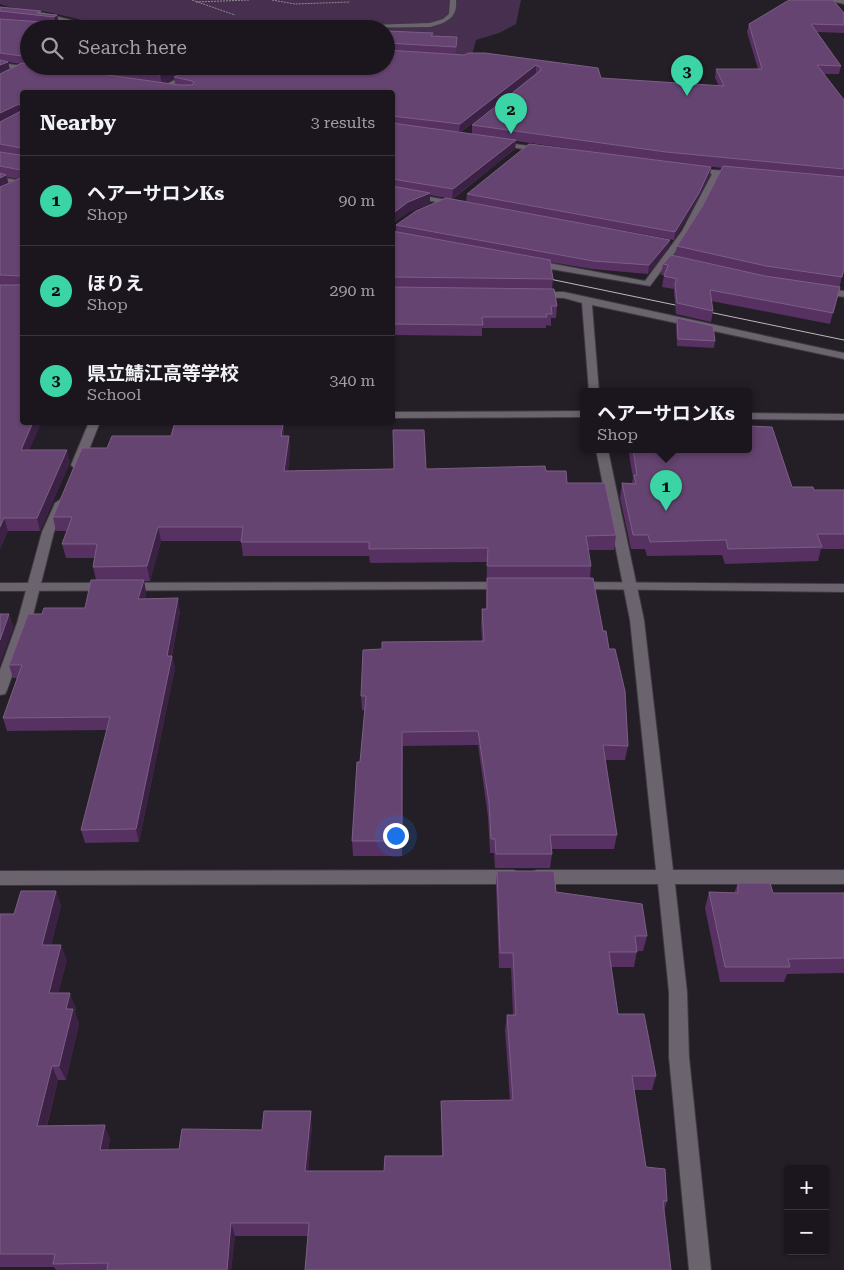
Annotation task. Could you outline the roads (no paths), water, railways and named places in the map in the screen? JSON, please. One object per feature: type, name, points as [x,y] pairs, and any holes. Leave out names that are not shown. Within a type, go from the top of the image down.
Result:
[{"type":"street","points":[[395,26],[440,23],[452,17],[454,11],[452,0]]},
{"type":"street","points":[[830,0],[844,2]]},
{"type":"street","points":[[34,13],[64,20]]},
{"type":"street","points":[[0,23],[20,25]]},
{"type":"street","points":[[0,65],[20,68]]},
{"type":"street","points":[[8,76],[20,70]]},
{"type":"street","points":[[163,88],[187,75]]},
{"type":"street","points":[[154,87],[172,90]]},
{"type":"street","points":[[489,142],[554,151]]},
{"type":"street","points":[[518,154],[526,147]]},
{"type":"street","points":[[682,168],[750,175]]},
{"type":"street","points":[[520,261],[647,284],[673,261],[677,246],[707,198],[717,172]]},
{"type":"street","points":[[0,178],[20,183]]},
{"type":"street","points":[[8,191],[20,184]]},
{"type":"street","points":[[395,193],[446,202],[456,203],[464,201]]},
{"type":"street","points":[[429,209],[446,202]]},
{"type":"street","points":[[663,243],[677,246]]},
{"type":"street","points":[[807,288],[844,294]]},
{"type":"street","points":[[526,295],[564,295],[844,356]]},
{"type":"street","points":[[587,301],[594,388]]},
{"type":"street","points":[[395,415],[580,414]]},
{"type":"street","points":[[752,416],[844,417]]},
{"type":"street","points":[[72,477],[94,425]]},
{"type":"street","points":[[603,453],[637,620],[678,992],[679,1057],[700,1270]]},
{"type":"street","points":[[0,690],[24,622],[48,532],[64,496]]},
{"type":"street","points":[[0,587],[521,586]]},
{"type":"street","points":[[560,586],[844,588]]},
{"type":"street","points":[[0,878],[666,876],[844,878]]},
{"type":"tram line","points":[[540,277],[844,340]]},
{"type":"place","name":"県立鯖江高等学校","points":[[687,96]]},
{"type":"place","name":"ほりえ","points":[[511,134]]},
{"type":"place","name":"ヘアーサロンKs","points":[[666,511]]}]
